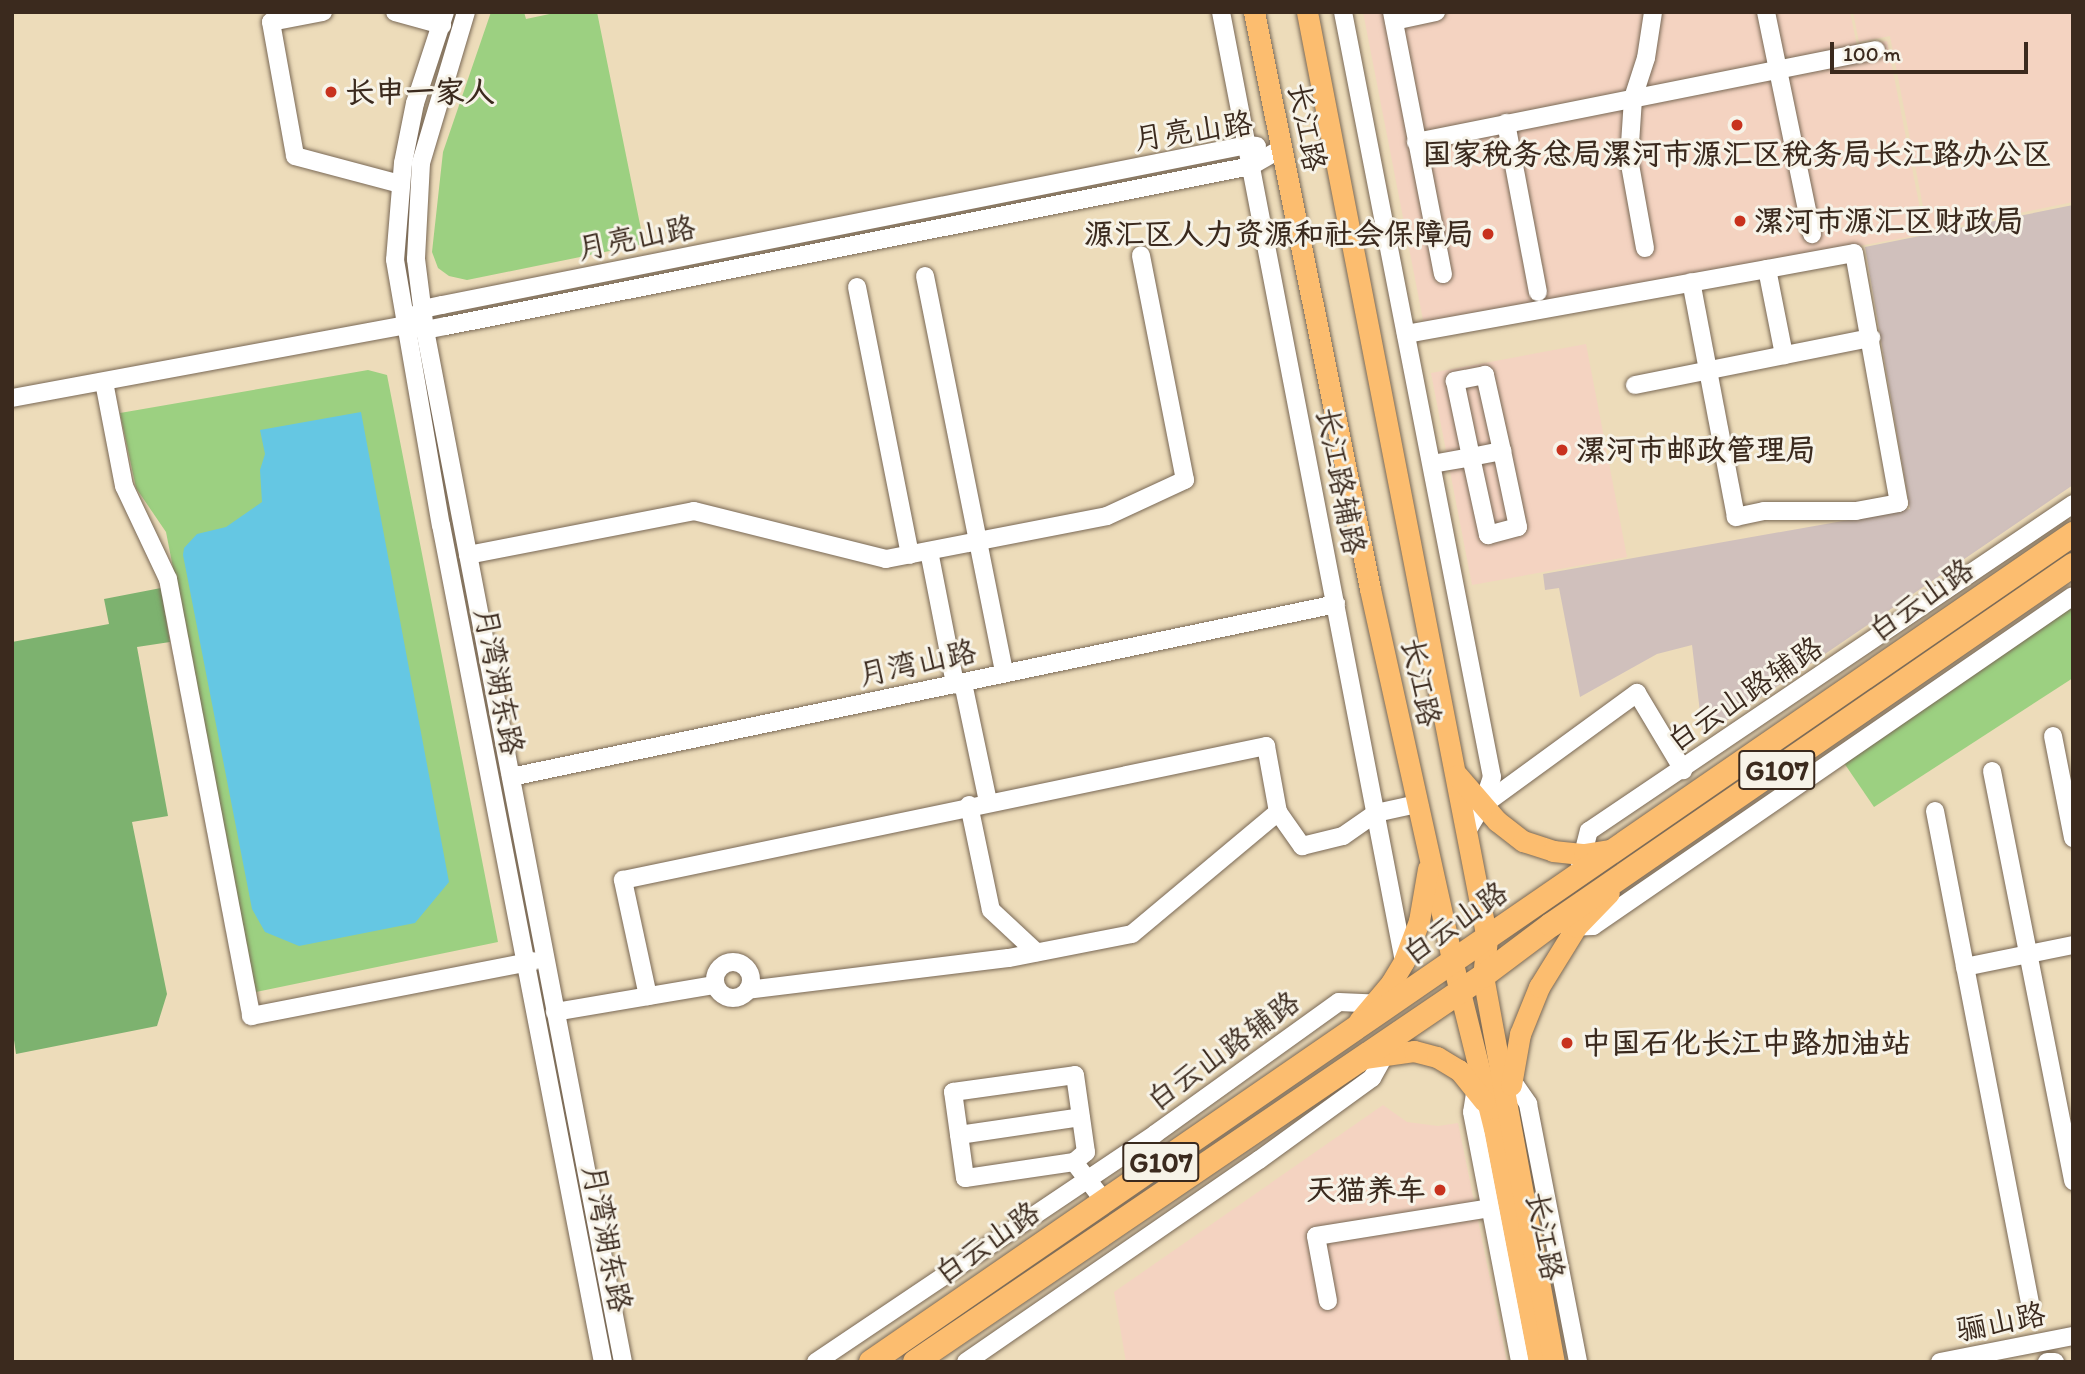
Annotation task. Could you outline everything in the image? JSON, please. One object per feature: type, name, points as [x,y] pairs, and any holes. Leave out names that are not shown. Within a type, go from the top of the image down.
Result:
[{"type":"highway","name":"白云山路","points":[[872,1362],[1352,1030],[1382,1004],[1453,964],[1581,864],[1614,849],[2073,534]]},
{"type":"highway","name":"白云山路","points":[[915,1362],[1374,1056],[1399,1031],[1483,976],[1551,925],[2073,565]]},
{"type":"main road","name":"长江路","points":[[1254,12],[1280,149],[1417,804],[1453,964],[1554,1362]]},
{"type":"main road","name":"长江路","points":[[1307,12],[1487,939],[1483,976],[1507,1073]]},
{"type":"main road","points":[[1454,772],[1482,806],[1522,841],[1581,864]]},
{"type":"main road","points":[[1382,1004],[1404,961],[1419,920],[1430,860]]},
{"type":"main road","points":[[1374,1056],[1415,1051],[1437,1056],[1487,1092],[1507,1073],[1539,987],[1576,927],[1628,873]]},
{"type":"main road","points":[[1453,964],[1483,976]]},
{"type":"main road","name":"长江路","points":[[1487,1092],[1539,1362]]},
{"type":"street","points":[[323,12],[271,22],[295,156],[400,184]]},
{"type":"street","points":[[395,12],[444,18]]},
{"type":"street","name":"月湾湖东路","points":[[466,12],[421,163],[416,259],[425,330],[623,1362]]},
{"type":"street","name":"长江路辅路","points":[[1221,12],[1404,961]]},
{"type":"street","points":[[1343,12],[1492,776],[1482,806],[1467,831]]},
{"type":"street","points":[[1436,12],[1393,16],[1443,274]]},
{"type":"street","points":[[1766,12],[1812,234]]},
{"type":"street","points":[[1645,248],[1629,159],[1633,98],[1646,58],[1653,15]]},
{"type":"street","name":"月湾湖东路","points":[[444,18],[415,103],[400,184],[396,260],[404,325],[524,963],[603,1362]]},
{"type":"street","points":[[1416,142],[1876,50]]},
{"type":"street","points":[[1507,123],[1538,292]]},
{"type":"street","name":"月亮山路","points":[[404,325],[423,309],[1247,145],[1280,149]]},
{"type":"street","name":"月亮山路","points":[[12,398],[404,325],[425,330],[1251,166],[1280,149]]},
{"type":"street","points":[[1406,334],[1691,282],[1854,253],[1899,503],[1856,511],[1764,511],[1736,517],[1691,282]]},
{"type":"street","points":[[468,555],[694,511],[886,559],[1107,516],[1185,480],[1141,255]]},
{"type":"street","points":[[1767,269],[1784,355]]},
{"type":"street","points":[[925,276],[1004,673]]},
{"type":"street","points":[[857,287],[910,555]]},
{"type":"street","points":[[1635,385],[1871,338]]},
{"type":"street","points":[[1485,375],[1502,451],[1518,527],[1488,535],[1455,380],[1485,375]]},
{"type":"street","points":[[104,382],[124,486],[168,579],[251,1016],[545,959]]},
{"type":"street","points":[[1432,464],[1502,451]]},
{"type":"street","name":"白云山路辅路","points":[[1581,864],[1589,831],[2073,504]]},
{"type":"street","points":[[929,551],[988,802]]},
{"type":"street","points":[[1551,925],[1594,926],[2073,596]]},
{"type":"street","name":"月湾山路","points":[[510,778],[1336,604]]},
{"type":"street","points":[[1482,806],[1637,693],[1683,770]]},
{"type":"street","points":[[2053,736],[2073,838]]},
{"type":"street","points":[[649,996],[623,880],[969,805],[1266,746],[1278,812],[1302,846],[1343,836],[1376,813],[1417,804]]},
{"type":"street","points":[[1992,771],[2073,1181]]},
{"type":"street","points":[[969,805],[991,910],[1036,953]]},
{"type":"street","points":[[1935,811],[2029,1303]]},
{"type":"street","points":[[715,985],[727,997],[739,997],[748,990],[1036,953],[1132,934],[1278,812]]},
{"type":"street","points":[[1965,967],[2073,946]]},
{"type":"street","points":[[715,985],[719,968],[736,962],[750,972],[748,990]]},
{"type":"street","points":[[555,1012],[715,985]]},
{"type":"street","name":"白云山路辅路","points":[[816,1362],[1087,1179],[1339,1002],[1382,1004]]},
{"type":"street","points":[[966,1362],[1259,1160],[1371,1078],[1374,1056]]},
{"type":"street","points":[[1507,1073],[1528,1104],[1578,1362]]},
{"type":"street","points":[[1075,1075],[1081,1117],[1086,1152],[1074,1162],[965,1178],[953,1092],[1075,1075]]},
{"type":"street","points":[[1487,1092],[1472,1112],[1520,1362]]},
{"type":"street","points":[[959,1135],[1081,1117]]},
{"type":"street","points":[[1074,1162],[1104,1201]]},
{"type":"street","points":[[1328,1301],[1316,1236],[1490,1208]]},
{"type":"street","name":"骊山路","points":[[1940,1362],[2073,1336]]},
{"type":"street","points":[[2047,1362],[2055,1362]]},
{"type":"shaded area","points":[[1363,12],[1850,12],[1857,46],[1887,41],[1925,234],[1424,325]]},
{"type":"shaded area","points":[[1853,12],[2073,12],[2073,202],[1928,232],[1890,36],[1859,42]]},
{"type":"shaded area","points":[[2073,205],[2073,485],[1703,737],[1692,645],[1657,654],[1580,697],[1559,588],[1545,590],[1543,574],[1910,509],[1865,247]]},
{"type":"shaded area","points":[[1586,344],[1627,557],[1472,585],[1431,373]]},
{"type":"shaded area","points":[[1383,1105],[1407,1122],[1438,1126],[1458,1123],[1507,1362],[1126,1362],[1114,1292]]},
{"type":"green space","points":[[491,12],[524,12],[526,19],[559,12],[597,12],[644,244],[467,280],[449,276],[438,268],[432,252],[443,152]]},
{"type":"green space","points":[[368,370],[387,375],[498,942],[256,992],[166,532],[136,488],[120,413]]},
{"type":"green space","points":[[161,588],[170,642],[137,647],[168,816],[132,822],[167,994],[157,1026],[16,1054],[12,1026],[12,642],[109,624],[104,599]]},
{"type":"green space","points":[[2073,604],[2073,678],[1874,807],[1842,760]]},
{"type":"water","points":[[361,412],[449,882],[415,923],[299,946],[265,932],[252,909],[183,555],[184,548],[197,534],[226,527],[262,502],[260,470],[265,454],[260,430]]},
{"type":"place","name":"长申一家人","points":[[331,92]]},
{"type":"place","name":"国家税务总局漯河市源汇区税务局长江路办公区","points":[[1737,125]]},
{"type":"place","name":"漯河市源汇区财政局","points":[[1740,221]]},
{"type":"place","name":"源汇区人力资源和社会保障局","points":[[1488,234]]},
{"type":"place","name":"漯河市邮政管理局","points":[[1562,450]]},
{"type":"place","name":"中国石化长江中路加油站","points":[[1567,1043]]},
{"type":"place","name":"天猫养车","points":[[1440,1190]]}]
